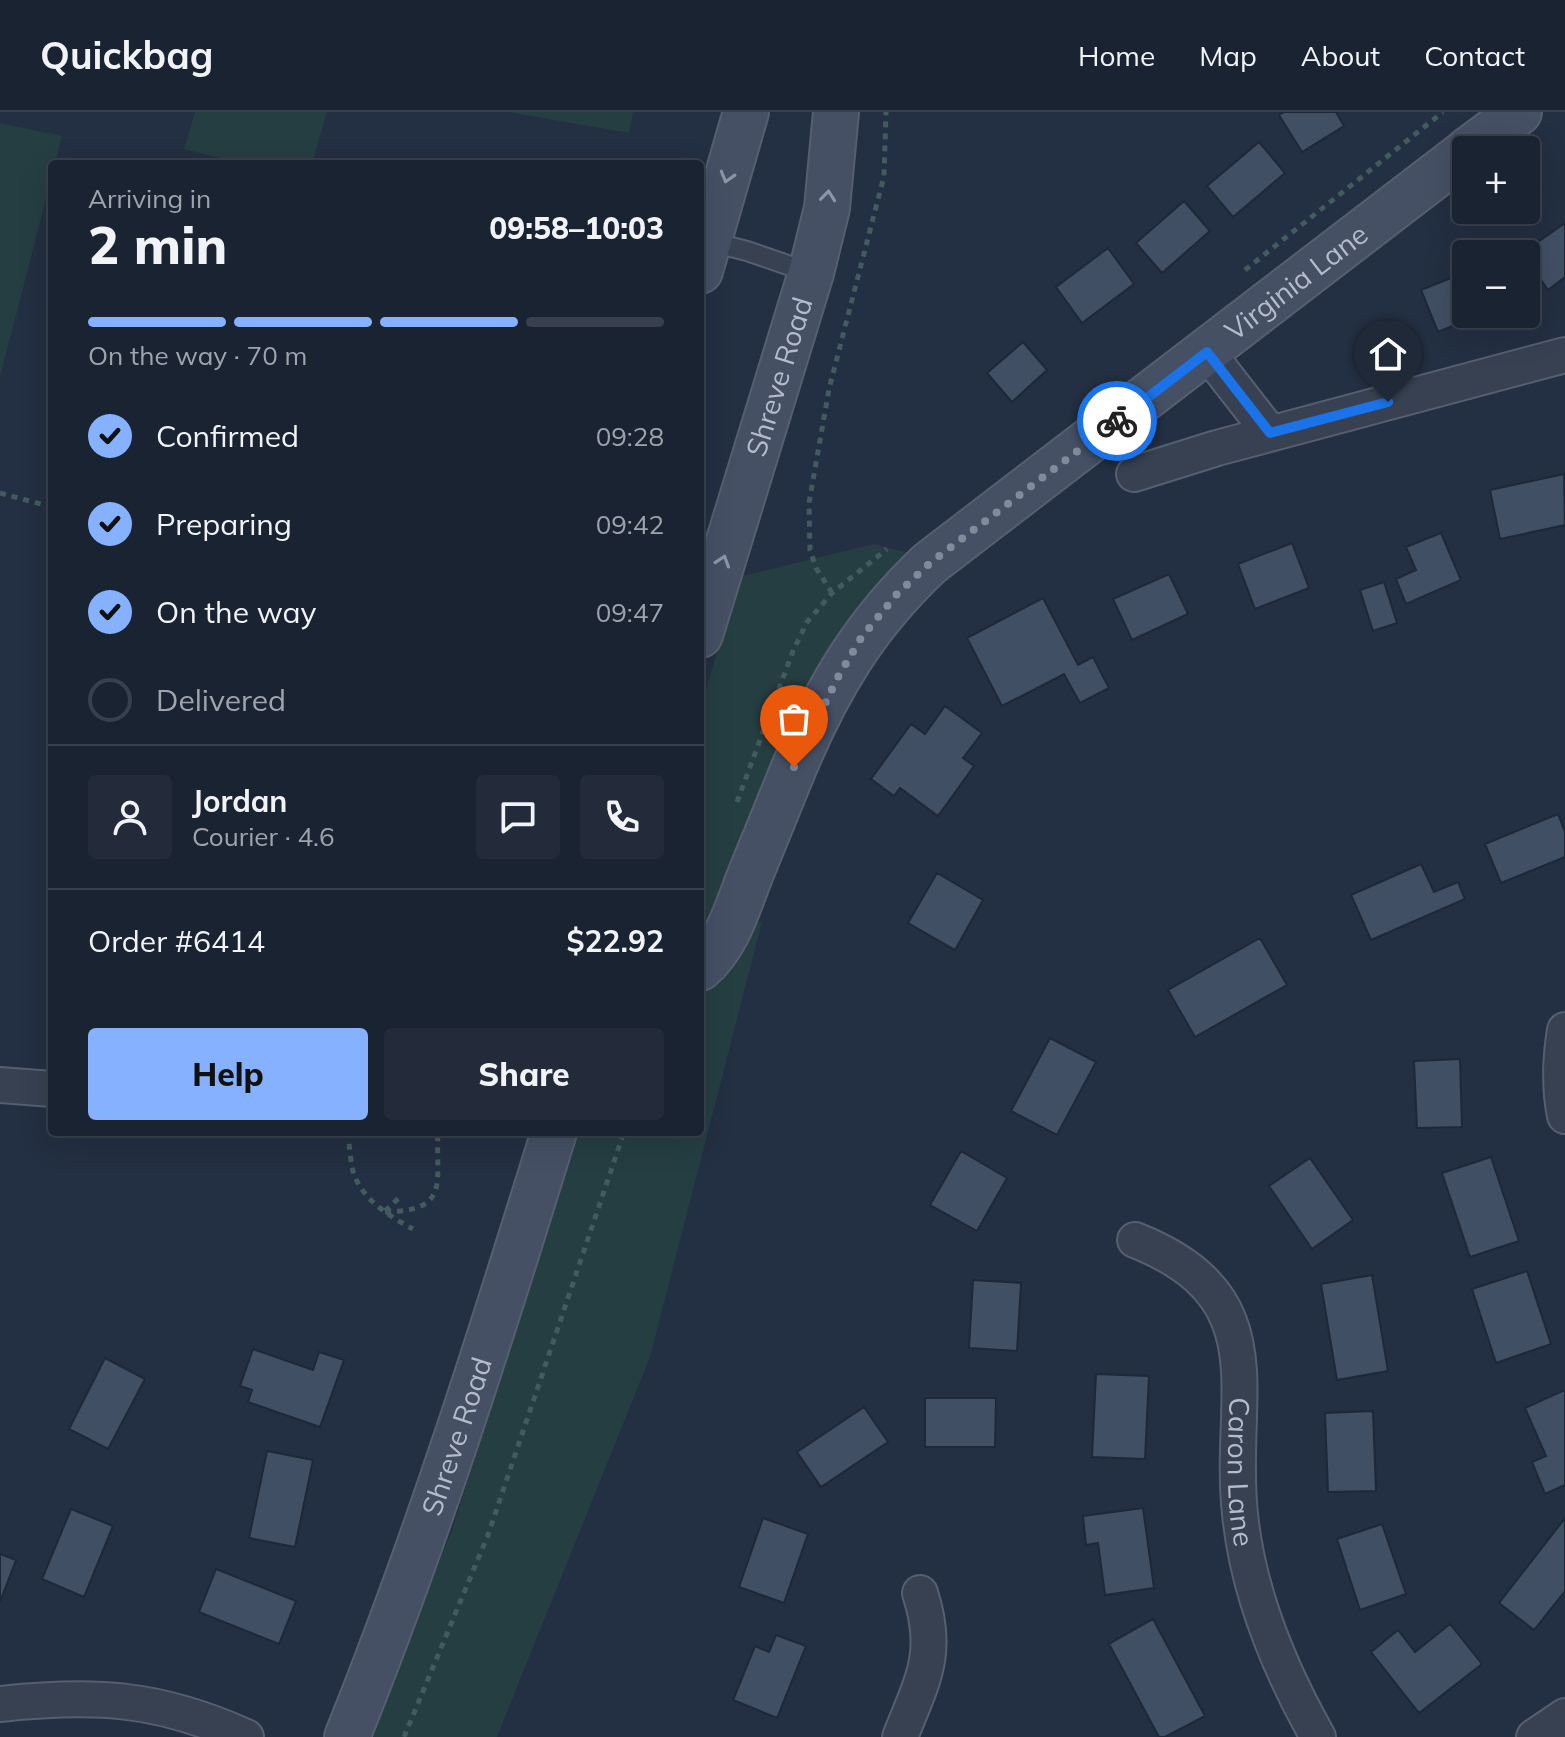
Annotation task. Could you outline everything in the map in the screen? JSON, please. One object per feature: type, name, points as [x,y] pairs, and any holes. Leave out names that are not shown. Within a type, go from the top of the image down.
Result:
[{"type":"main road","points":[[704,248],[746,112]]},
{"type":"main road","name":"Shreve Road","points":[[704,622],[811,273],[827,208],[836,112]]},
{"type":"main road","name":"Virginia Lane","points":[[1487,136],[1519,112]]},
{"type":"main road","name":"Virginia Lane","points":[[704,964],[729,928],[794,767],[838,677],[861,638],[897,594],[930,563],[1452,163]]},
{"type":"main road","name":"Shreve Road","points":[[347,1737],[427,1527],[481,1368],[553,1136]]},
{"type":"street","points":[[1207,352],[1270,433]]},
{"type":"street","points":[[1134,474],[1270,433],[1565,355]]},
{"type":"street","points":[[1565,1030],[1560,1060],[1565,1116]]},
{"type":"street","points":[[0,1085],[48,1089]]},
{"type":"street","name":"Caron Lane","points":[[1135,1240],[1166,1252],[1193,1271],[1215,1296],[1230,1321],[1239,1355],[1241,1387],[1236,1450],[1239,1502],[1251,1579],[1270,1642],[1318,1737]]},
{"type":"street","points":[[900,1737],[928,1668],[931,1641],[928,1616],[920,1593]]},
{"type":"street","points":[[0,1704],[83,1697],[132,1701],[160,1706],[246,1737]]},
{"type":"street","points":[[1534,1737],[1565,1716]]},
{"type":"lane","points":[[704,251],[747,251],[811,273]]},
{"type":"path","points":[[832,593],[816,568],[810,550],[809,503],[829,389],[884,176],[886,112]]},
{"type":"path","points":[[0,493],[48,506]]},
{"type":"path","points":[[733,811],[793,651]]},
{"type":"path","points":[[348,1136],[353,1173],[363,1191],[384,1212],[413,1229]]},
{"type":"path","points":[[384,1212],[420,1208],[436,1191],[439,1182],[438,1136]]},
{"type":"path","points":[[404,1737],[488,1535],[623,1136]]},
{"type":"path","points":[[384,1212],[402,1195]]},
{"type":"green space","points":[[195,112],[327,112],[313,160],[228,160],[184,149]]},
{"type":"green space","points":[[508,112],[633,112],[629,133]]},
{"type":"green space","points":[[0,123],[62,136],[56,160],[48,160],[48,191],[0,377]]},
{"type":"green space","points":[[874,544],[910,553],[709,929],[762,922],[650,1357],[497,1737],[367,1737],[451,1533],[522,1313],[573,1136],[704,1136],[704,697],[738,577]]},
{"type":"building","points":[[1284,112],[1336,112],[1344,126],[1302,152],[1279,115]]},
{"type":"building","points":[[1259,142],[1285,173],[1233,217],[1207,186]]},
{"type":"building","points":[[1184,201],[1210,231],[1162,273],[1136,243]]},
{"type":"building","points":[[1565,223],[1565,277],[1548,290],[1540,278],[1540,240]]},
{"type":"building","points":[[1108,248],[1134,284],[1082,323],[1056,287]]},
{"type":"building","points":[[1452,278],[1452,326],[1438,332],[1421,290]]},
{"type":"building","points":[[1023,342],[1047,370],[1012,402],[987,373]]},
{"type":"building","points":[[1564,474],[1565,525],[1500,539],[1490,490]]},
{"type":"building","points":[[1441,533],[1461,580],[1406,604],[1396,579],[1416,570],[1406,547]]},
{"type":"building","points":[[1292,543],[1309,588],[1255,609],[1238,564]]},
{"type":"building","points":[[1169,574],[1188,614],[1132,640],[1113,599]]},
{"type":"building","points":[[1384,582],[1397,623],[1373,631],[1360,590]]},
{"type":"building","points":[[1043,598],[1078,665],[1093,657],[1109,688],[1080,703],[1064,674],[1002,706],[967,638]]},
{"type":"building","points":[[945,706],[982,733],[963,758],[974,766],[938,816],[900,788],[894,796],[871,779],[911,724],[925,734]]},
{"type":"building","points":[[1558,814],[1565,832],[1565,857],[1501,883],[1485,844]]},
{"type":"building","points":[[1421,864],[1434,892],[1458,882],[1465,899],[1371,940],[1351,895]]},
{"type":"building","points":[[937,873],[983,900],[955,950],[908,923]]},
{"type":"building","points":[[1260,938],[1287,985],[1195,1037],[1168,990]]},
{"type":"building","points":[[1050,1038],[1096,1062],[1057,1135],[1011,1111]]},
{"type":"building","points":[[1460,1059],[1462,1127],[1417,1128],[1414,1061]]},
{"type":"building","points":[[961,1151],[1007,1178],[977,1231],[930,1205]]},
{"type":"building","points":[[1491,1157],[1519,1241],[1470,1257],[1442,1173]]},
{"type":"building","points":[[1310,1158],[1353,1220],[1312,1249],[1269,1186]]},
{"type":"building","points":[[1527,1271],[1551,1344],[1496,1363],[1472,1289]]},
{"type":"building","points":[[1372,1275],[1388,1371],[1337,1380],[1321,1284]]},
{"type":"building","points":[[973,1280],[1021,1283],[1017,1351],[969,1348]]},
{"type":"building","points":[[253,1349],[313,1370],[319,1352],[344,1360],[320,1427],[248,1402],[252,1390],[240,1386]]},
{"type":"building","points":[[105,1358],[145,1379],[108,1449],[69,1429]]},
{"type":"building","points":[[1096,1374],[1149,1376],[1145,1459],[1092,1457]]},
{"type":"building","points":[[1565,1390],[1565,1485],[1545,1494],[1532,1462],[1546,1456],[1525,1408]]},
{"type":"building","points":[[925,1398],[996,1398],[995,1447],[925,1447]]},
{"type":"building","points":[[864,1407],[888,1442],[821,1487],[797,1452]]},
{"type":"building","points":[[1373,1411],[1376,1491],[1328,1492],[1325,1413]]},
{"type":"building","points":[[267,1451],[313,1460],[295,1547],[249,1538]]},
{"type":"building","points":[[1143,1508],[1154,1588],[1105,1595],[1098,1543],[1086,1545],[1083,1516]]},
{"type":"building","points":[[71,1509],[113,1526],[84,1597],[42,1579]]},
{"type":"building","points":[[763,1518],[808,1534],[784,1603],[739,1587]]},
{"type":"building","points":[[1565,1518],[1565,1591],[1534,1630],[1499,1603]]},
{"type":"building","points":[[1382,1524],[1406,1594],[1360,1610],[1337,1539]]},
{"type":"building","points":[[0,1554],[16,1560],[0,1602]]},
{"type":"building","points":[[216,1569],[296,1601],[279,1644],[199,1612]]},
{"type":"building","points":[[1153,1619],[1205,1716],[1165,1737],[1159,1737],[1109,1644]]},
{"type":"building","points":[[1450,1624],[1482,1664],[1419,1713],[1371,1652],[1398,1630],[1415,1652]]},
{"type":"building","points":[[776,1635],[806,1646],[777,1718],[733,1700],[755,1646],[769,1652]]},
{"type":"way so far","points":[[794,767],[838,677],[861,638],[897,594],[930,563],[1117,421]]},
{"type":"route","points":[[1117,421],[1207,352],[1270,433],[1388,402]]}]
